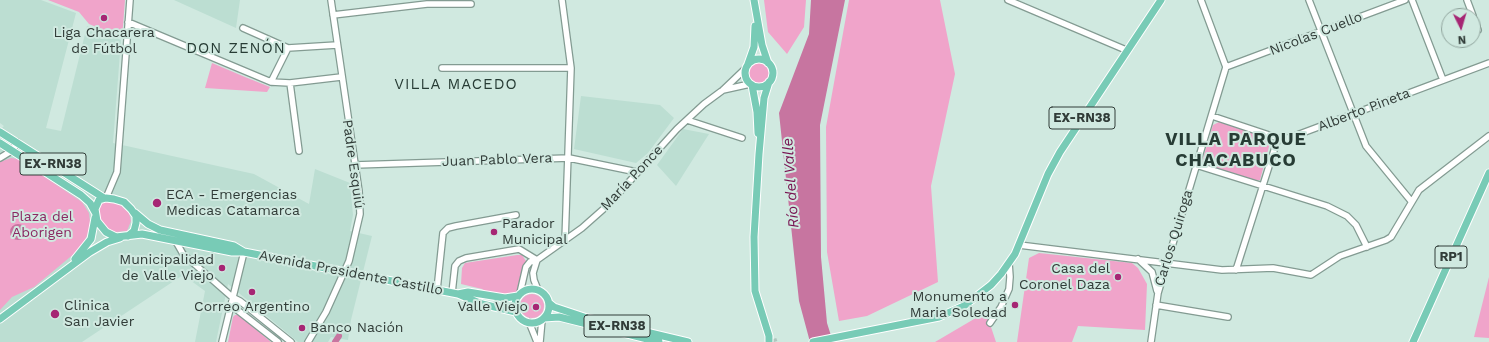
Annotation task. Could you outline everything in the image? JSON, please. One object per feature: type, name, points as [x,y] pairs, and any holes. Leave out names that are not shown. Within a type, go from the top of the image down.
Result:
[{"type":"main road","points":[[754,0],[762,45],[772,73],[764,98],[754,209],[754,276],[757,301],[770,339]]},
{"type":"main road","name":"EX-RN38","points":[[813,342],[916,323],[950,313],[978,296],[1001,274],[1019,245],[1054,162],[1126,50],[1161,0]]},
{"type":"main road","points":[[756,18],[754,47],[747,66],[745,78],[751,84],[761,87],[769,82]]},
{"type":"main road","points":[[747,66],[759,59],[768,64]]},
{"type":"main road","points":[[751,84],[757,112],[759,149]]},
{"type":"main road","name":"EX-RN38","points":[[0,132],[105,198]]},
{"type":"main road","name":"EX-RN38","points":[[0,143],[81,195],[90,203],[95,213]]},
{"type":"main road","name":"RP1","points":[[1413,342],[1489,173]]},
{"type":"main road","points":[[0,319],[68,267],[101,245],[128,236],[135,227],[136,218],[134,212],[124,202],[105,198],[97,202],[94,230],[91,239],[68,267]]},
{"type":"main road","name":"Avenida Presidente Castillo","points":[[134,212],[148,224],[160,230],[234,246],[244,252]]},
{"type":"main road","points":[[95,213],[99,224],[104,230],[110,235],[120,238]]},
{"type":"main road","name":"Avenida Presidente Castillo","points":[[128,236],[142,234],[232,252],[244,252],[455,293],[482,304],[516,312]]},
{"type":"main road","points":[[529,322],[522,320],[516,312],[516,302],[519,295],[530,289],[538,290]]},
{"type":"main road","name":"EX-RN38","points":[[538,290],[547,297],[549,303],[560,310],[587,318],[688,342]]},
{"type":"main road","name":"Avenida Presidente Castillo","points":[[455,293],[468,292],[505,298],[519,295]]},
{"type":"main road","points":[[543,319],[548,313],[549,303]]},
{"type":"main road","name":"EX-RN38","points":[[529,322],[534,323],[543,319],[559,317],[660,342]]},
{"type":"street","points":[[105,198],[117,172],[130,0]]},
{"type":"street","name":"Padre Esquiú","points":[[308,342],[326,312],[349,261],[360,223],[360,205],[355,165],[331,0]]},
{"type":"street","points":[[562,0],[571,68],[569,158],[564,241]]},
{"type":"street","points":[[1008,0],[1126,50]]},
{"type":"street","points":[[1201,0],[1226,67]]},
{"type":"street","points":[[1310,0],[1366,146],[1411,201]]},
{"type":"street","name":"Nicolas Cuello","points":[[1226,67],[1405,0]]},
{"type":"street","points":[[1412,0],[1443,80]]},
{"type":"street","points":[[333,14],[426,2],[471,4]]},
{"type":"street","points":[[128,22],[271,82],[290,83],[341,77]]},
{"type":"street","points":[[243,28],[288,48],[337,45]]},
{"type":"street","points":[[271,82],[288,48]]},
{"type":"street","name":"Alberto Pineta","points":[[1278,138],[1289,138],[1489,63]]},
{"type":"street","name":"María Ponce","points":[[519,295],[526,267],[530,262],[537,260],[582,228],[603,209],[687,120],[723,90],[747,66]]},
{"type":"street","name":"Carlos Quiroga","points":[[1151,342],[1158,293],[1226,67]]},
{"type":"street","points":[[442,68],[571,68]]},
{"type":"street","points":[[290,83],[299,151]]},
{"type":"street","name":"María Ponce","points":[[723,90],[751,84]]},
{"type":"street","points":[[1212,116],[1278,138],[1236,270]]},
{"type":"street","points":[[687,120],[742,138]]},
{"type":"street","points":[[1019,245],[1138,258],[1167,262],[1174,265],[1222,270],[1273,268],[1311,275],[1340,256],[1380,244],[1391,236],[1419,190],[1489,136]]},
{"type":"street","points":[[0,158],[12,150],[17,142]]},
{"type":"street","name":"Juan Pablo Vera","points":[[355,165],[569,158],[637,172]]},
{"type":"street","points":[[1196,165],[1327,206],[1347,216],[1356,225],[1367,247]]},
{"type":"street","points":[[437,290],[443,232],[448,228],[456,226],[516,216]]},
{"type":"street","points":[[175,240],[183,254],[232,297],[240,301],[291,342]]},
{"type":"street","points":[[455,293],[455,266],[459,261],[466,258],[519,249],[537,260],[533,273],[538,290]]},
{"type":"street","points":[[222,342],[244,252]]},
{"type":"street","points":[[1138,258],[1152,272],[1158,293]]},
{"type":"street","points":[[990,323],[1001,307],[1009,289],[1009,263]]},
{"type":"street","points":[[232,297],[236,309],[278,342]]},
{"type":"street","points":[[1156,305],[1228,317]]},
{"type":"street","points":[[538,342],[543,319]]},
{"type":"street","points":[[529,322],[538,342]]},
{"type":"shaded area","points":[[0,0],[41,0],[76,13],[46,128],[61,131],[87,26],[121,40],[113,143],[254,174],[309,204],[315,169],[350,183],[353,215],[350,231],[372,236],[351,320],[348,340],[331,337],[328,342],[298,342],[228,284],[216,342],[195,342],[205,291],[183,275],[82,342],[0,342],[0,130],[4,126],[0,123]]},
{"type":"shaded area","points":[[174,0],[240,0],[236,28]]},
{"type":"shaded area","points":[[581,96],[660,105],[674,118],[648,153],[636,163],[574,149]]},
{"type":"shaded area","points":[[683,129],[709,134],[676,186],[657,165]]},
{"type":"green space","name":"Liga Chacarera de Fútbol","points":[[48,0],[125,0],[122,38],[89,24],[79,12]]},
{"type":"green space","points":[[764,0],[806,0],[804,27],[787,54],[768,32]]},
{"type":"green space","points":[[849,0],[940,0],[955,74],[931,186],[938,282],[867,316],[839,321],[827,252],[826,127]]},
{"type":"green space","points":[[758,62],[766,65],[769,73],[766,81],[758,84],[750,81],[747,73],[750,65]]},
{"type":"green space","points":[[212,63],[270,87],[267,92],[205,88]]},
{"type":"green space","points":[[1219,122],[1271,139],[1260,180],[1255,181],[1204,164],[1202,162],[1213,125]]},
{"type":"green space","name":"Plaza del Aborigen","points":[[11,158],[18,159],[82,202],[89,213],[90,222],[89,231],[84,242],[75,253],[34,287],[12,297],[0,310],[0,162]]},
{"type":"green space","points":[[108,201],[119,204],[129,213],[131,221],[127,231],[116,232],[108,229],[101,222],[99,207],[104,202]]},
{"type":"green space","points":[[1039,253],[1132,263],[1138,268],[1147,284],[1145,330],[1078,326],[1072,342],[1017,342],[1029,258]]},
{"type":"green space","points":[[522,255],[526,261],[523,268],[521,285],[516,294],[511,296],[487,293],[482,289],[461,284],[462,268],[465,263]]},
{"type":"green space","points":[[1489,277],[1489,338],[1474,337]]},
{"type":"green space","points":[[527,294],[537,294],[544,301],[544,311],[537,318],[527,318],[520,311],[520,301]]},
{"type":"green space","points":[[986,312],[996,342],[935,342]]},
{"type":"green space","points":[[235,315],[239,315],[271,342],[228,342],[233,317]]},
{"type":"water","name":"Río del Valle","points":[[811,0],[845,0],[820,125],[821,257],[827,323],[833,342],[810,342],[799,301],[779,113],[809,34]]},
{"type":"water","points":[[15,224],[21,224],[26,229],[24,238],[21,240],[15,240],[10,235],[10,229]]},
{"type":"waterway","points":[[335,342],[339,336]]},
{"type":"place","name":"Liga Chacarera de Fútbol","points":[[104,18]]},
{"type":"place","name":"ECA - Emergencias Medicas Catamarca","points":[[157,203]]},
{"type":"place","name":"Parador Municipal","points":[[494,232]]},
{"type":"place","name":"Municipalidad de Valle Viejo","points":[[222,268]]},
{"type":"place","name":"Casa del Coronel Daza","points":[[1118,277]]},
{"type":"place","name":"Correo Argentino","points":[[252,292]]},
{"type":"place","name":"Monumento a Maria Soledad","points":[[1015,305]]},
{"type":"place","name":"Valle Viejo","points":[[536,307]]},
{"type":"place","name":"Clinica San Javier","points":[[55,314]]},
{"type":"place","name":"Banco Nación","points":[[302,328]]},
{"type":"district","name":"DON ZENÓN","points":[[236,49]]},
{"type":"district","name":"VILLA MACEDO","points":[[456,85]]},
{"type":"district","name":"VILLA PARQUE CHACABUCO","points":[[1236,150]]}]
